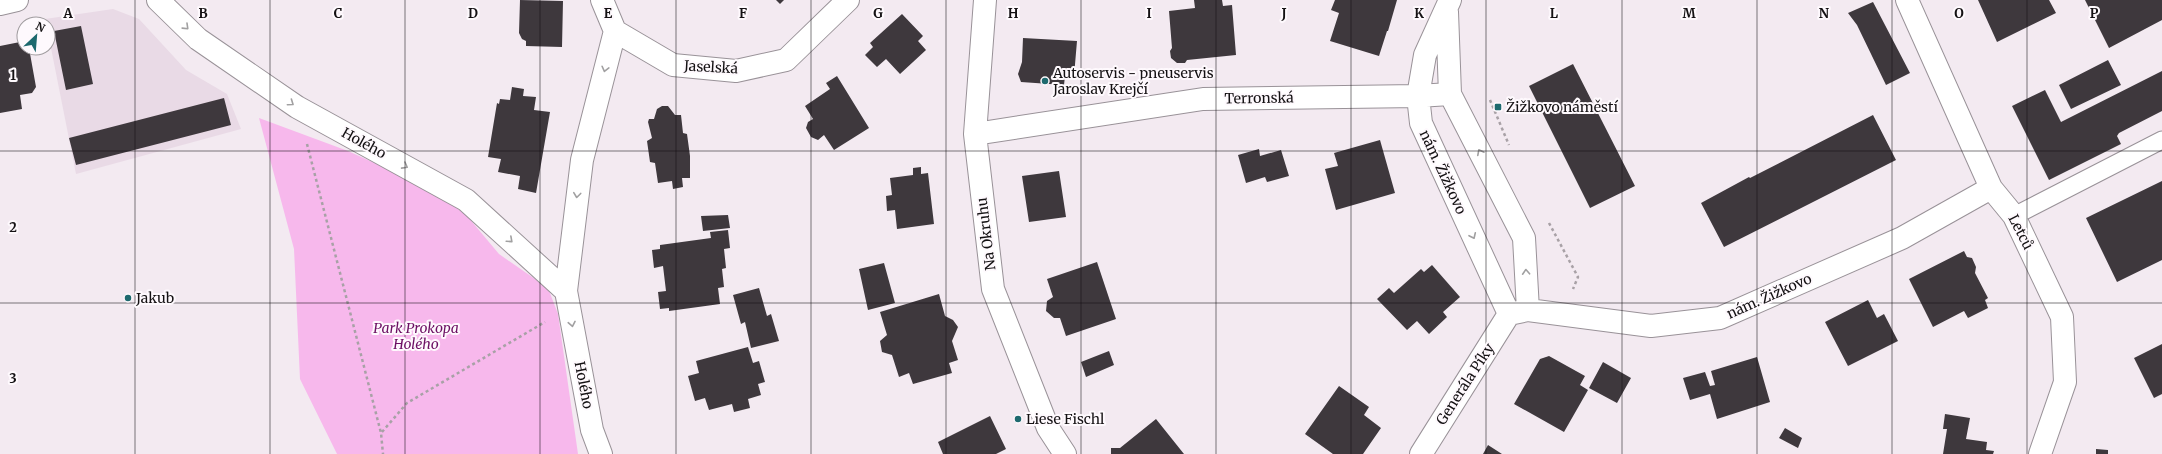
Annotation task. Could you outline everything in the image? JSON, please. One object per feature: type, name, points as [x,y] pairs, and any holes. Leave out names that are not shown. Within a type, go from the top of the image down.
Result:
[{"type":"street","points":[[0,4],[17,0]]},
{"type":"street","name":"Holého","points":[[158,0],[198,39],[297,107],[466,200],[567,299]]},
{"type":"street","points":[[602,0],[615,31]]},
{"type":"street","name":"Jaselská","points":[[615,31],[673,65],[736,71],[786,60],[848,0]]},
{"type":"street","name":"Na Okruhu","points":[[986,0],[975,134],[993,289],[1048,428],[1065,454]]},
{"type":"street","name":"Letců","points":[[1907,0],[1991,188],[2014,216],[2062,317],[2065,382],[2040,454]]},
{"type":"street","name":"nám. Žižkovo","points":[[1448,3],[1450,94],[1524,238],[1519,312]]},
{"type":"street","name":"nám. Žižkovo","points":[[1448,3],[1425,55],[1418,96],[1421,123],[1519,312]]},
{"type":"street","name":"Holého","points":[[601,454],[592,430],[567,299],[582,160],[615,31]]},
{"type":"street","name":"Terronská","points":[[975,134],[1203,99],[1418,96],[1450,94]]},
{"type":"street","name":"nám. Žižkovo","points":[[1519,312],[1651,326],[1720,318],[1902,238],[1991,188]]},
{"type":"street","name":"Generála Píky","points":[[1420,454],[1519,312]]},
{"type":"lane","points":[[2014,216],[2162,140]]},
{"type":"path","points":[[297,107],[381,432],[383,454]]},
{"type":"path","points":[[381,432],[407,403],[567,299]]},
{"type":"shaded area","points":[[113,9],[139,19],[186,70],[227,94],[241,129],[76,174],[53,56],[56,56],[56,17]]},
{"type":"green space","name":"Park Prokopa Holého","points":[[259,118],[348,151],[452,198],[499,254],[548,288],[558,314],[578,454],[337,454],[300,379],[294,249]]},
{"type":"building","points":[[520,0],[563,1],[562,47],[526,46],[526,41],[522,39],[519,33]]},
{"type":"building","points":[[776,0],[784,0],[780,4]]},
{"type":"building","points":[[1194,0],[1222,0],[1223,6],[1232,5],[1236,55],[1187,60],[1185,63],[1177,63],[1171,58],[1170,51],[1172,48],[1169,11],[1195,8]]},
{"type":"building","points":[[1335,0],[1397,0],[1379,56],[1330,41],[1339,13],[1331,10]]},
{"type":"building","points":[[1978,0],[2049,0],[2056,13],[1997,42]]},
{"type":"building","points":[[2085,0],[2162,0],[2162,20],[2109,48]]},
{"type":"building","points":[[1873,2],[1910,73],[1886,85],[1857,25],[1848,13]]},
{"type":"building","points":[[902,14],[923,36],[918,41],[926,50],[900,74],[886,59],[877,67],[865,55],[873,47],[870,43]]},
{"type":"building","points":[[81,26],[93,84],[66,90],[56,41],[56,31]]},
{"type":"building","points":[[1023,38],[1077,41],[1074,76],[1065,76],[1064,85],[1021,82],[1018,74],[1022,62]]},
{"type":"building","points":[[16,43],[16,56],[30,56],[36,87],[32,93],[20,95],[22,109],[0,113],[0,46]]},
{"type":"building","points":[[2108,60],[2121,85],[2071,109],[2059,85]]},
{"type":"building","points":[[1573,64],[1635,186],[1590,208],[1529,86]]},
{"type":"building","points":[[2162,71],[2162,111],[2119,133],[2117,136],[2121,144],[2049,180],[2012,106],[2045,90],[2061,122]]},
{"type":"building","points":[[837,76],[869,128],[834,150],[824,135],[818,140],[811,137],[806,128],[808,122],[813,119],[805,106],[830,89],[826,83]]},
{"type":"building","points":[[512,87],[524,89],[523,96],[536,97],[534,110],[550,112],[536,193],[518,189],[520,176],[498,172],[501,159],[488,157],[497,103],[499,104],[500,99],[510,100]]},
{"type":"building","points":[[224,98],[231,125],[76,165],[69,138]]},
{"type":"building","points":[[662,106],[668,106],[675,115],[681,115],[683,133],[687,134],[690,156],[690,178],[682,178],[683,187],[673,189],[672,181],[658,183],[655,163],[650,162],[647,141],[652,138],[648,122],[649,119],[654,119],[657,109]]},
{"type":"building","points":[[1873,115],[1896,160],[1724,247],[1701,203],[1749,177],[1750,178]]},
{"type":"building","points":[[1380,140],[1395,193],[1336,210],[1325,169],[1338,166],[1334,153]]},
{"type":"building","points":[[1259,149],[1260,156],[1281,150],[1289,176],[1267,182],[1265,177],[1246,183],[1238,155]]},
{"type":"building","points":[[921,167],[921,174],[928,173],[934,224],[897,229],[895,210],[887,211],[886,196],[892,195],[890,178],[913,175],[913,168]]},
{"type":"building","points":[[1059,171],[1066,217],[1029,222],[1022,176]]},
{"type":"building","points":[[2162,181],[2162,260],[2117,282],[2086,218]]},
{"type":"building","points":[[728,215],[730,228],[703,231],[701,216]]},
{"type":"building","points":[[728,230],[730,248],[724,249],[726,268],[722,269],[724,287],[718,288],[720,304],[669,311],[669,308],[660,309],[658,292],[666,291],[663,266],[654,268],[652,250],[660,249],[660,245],[711,238],[710,232]]},
{"type":"building","points":[[1964,251],[1967,257],[1972,258],[1976,267],[1975,273],[1988,298],[1985,300],[1988,308],[1968,318],[1964,311],[1933,327],[1909,279]]},
{"type":"building","points":[[1097,262],[1116,319],[1066,336],[1060,318],[1054,318],[1046,311],[1047,301],[1053,297],[1047,279]]},
{"type":"building","points":[[884,263],[895,303],[868,310],[859,269]]},
{"type":"building","points":[[1432,265],[1460,297],[1443,312],[1447,317],[1429,334],[1417,321],[1407,330],[1377,299],[1389,288],[1394,293],[1421,269],[1424,272]]},
{"type":"building","points":[[759,288],[767,316],[771,314],[779,341],[751,348],[745,322],[741,324],[733,295]]},
{"type":"building","points":[[939,294],[945,316],[953,320],[958,327],[952,341],[958,360],[949,363],[952,373],[913,384],[909,373],[899,377],[892,355],[882,352],[880,341],[887,335],[880,312]]},
{"type":"building","points":[[1868,300],[1877,318],[1884,314],[1898,341],[1848,366],[1825,322]]},
{"type":"building","points":[[2162,344],[2162,394],[2154,398],[2134,358]]},
{"type":"building","points":[[748,347],[753,363],[759,361],[765,382],[758,384],[761,395],[748,399],[750,408],[734,412],[732,404],[709,410],[705,398],[695,401],[688,376],[699,373],[696,361]]},
{"type":"building","points":[[1109,351],[1114,365],[1086,377],[1081,362]]},
{"type":"building","points":[[1549,356],[1585,376],[1580,385],[1588,390],[1564,432],[1514,404],[1540,359]]},
{"type":"building","points":[[1757,357],[1770,402],[1717,419],[1710,394],[1690,400],[1683,378],[1705,372],[1710,386],[1715,385],[1711,371]]},
{"type":"building","points":[[1603,362],[1631,378],[1617,403],[1589,388]]},
{"type":"building","points":[[1339,386],[1369,407],[1364,415],[1381,428],[1363,454],[1333,454],[1305,434]]},
{"type":"building","points":[[1945,414],[1970,418],[1966,439],[1987,442],[1986,450],[1994,451],[1993,454],[1943,454],[1947,429],[1943,429]]},
{"type":"building","points":[[990,416],[1006,449],[996,454],[943,454],[938,442]]},
{"type":"building","points":[[1156,419],[1184,454],[1111,454],[1111,448],[1120,448]]},
{"type":"building","points":[[1785,428],[1802,438],[1798,448],[1779,438]]},
{"type":"building","points":[[1488,445],[1502,454],[1483,454]]},
{"type":"building","points":[[2096,449],[2108,450],[2108,454],[2096,454]]},
{"type":"place","name":"Autoservis - pneuservis Jaroslav Krejčí","points":[[1045,81]]},
{"type":"place","name":"Žižkovo náměstí","points":[[1498,107]]},
{"type":"place","name":"Jakub","points":[[128,298]]},
{"type":"place","name":"Liese Fischl","points":[[1018,419]]}]
